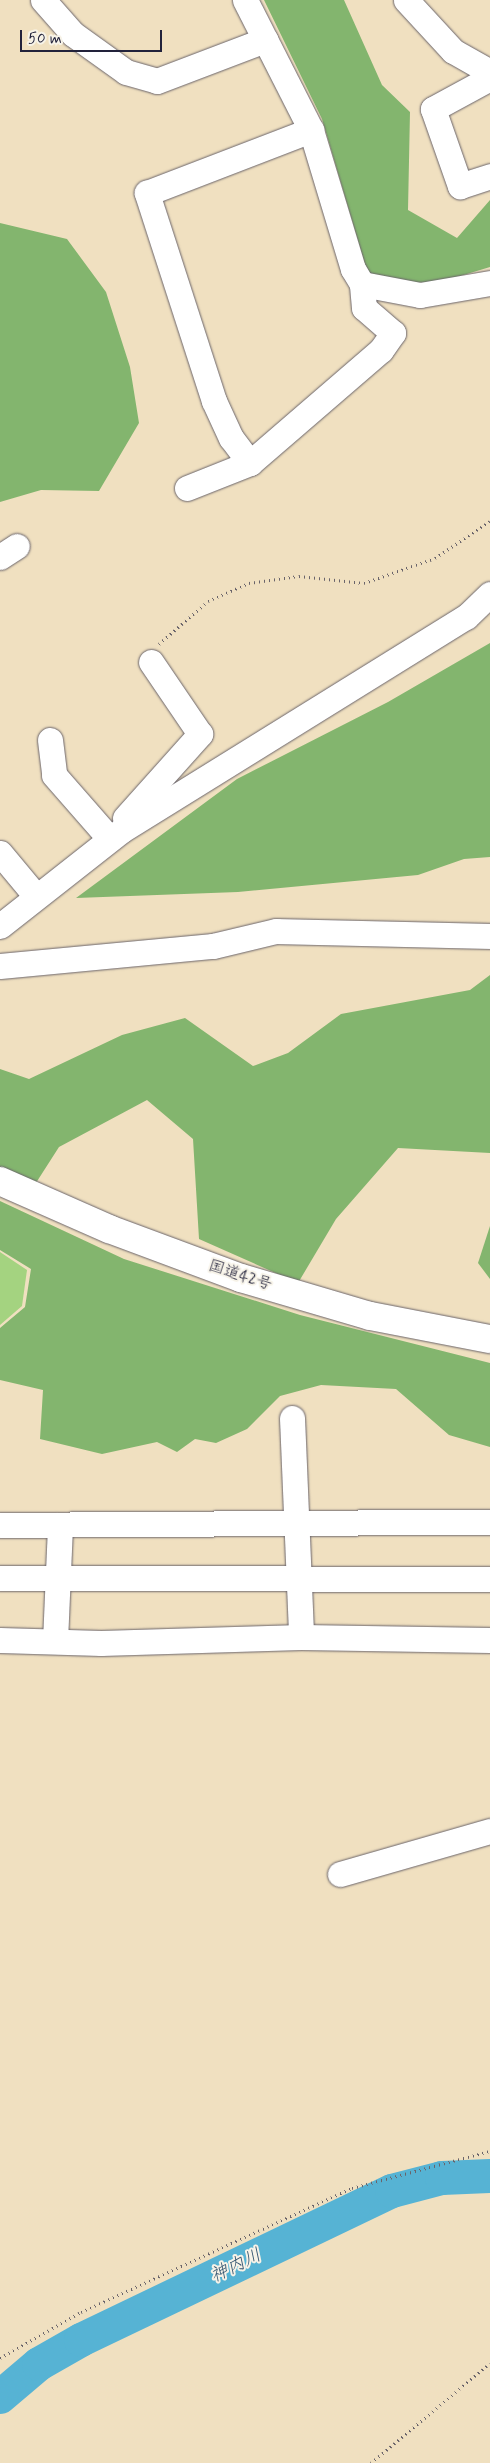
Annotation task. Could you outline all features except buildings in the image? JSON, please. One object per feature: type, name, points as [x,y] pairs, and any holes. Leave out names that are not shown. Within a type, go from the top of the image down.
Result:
[{"type":"highway","name":"国道42号","points":[[0,1181],[109,1229],[240,1278],[370,1316],[490,1339]]},
{"type":"street","points":[[43,0],[73,34],[126,72],[157,81],[265,40]]},
{"type":"street","points":[[187,488],[250,463],[381,350],[393,333],[364,308],[362,284],[353,269],[311,130],[245,0]]},
{"type":"street","points":[[406,0],[453,51],[490,72]]},
{"type":"street","points":[[490,78],[434,110],[460,186],[490,176]]},
{"type":"street","points":[[250,463],[231,438],[214,401],[147,193],[311,130]]},
{"type":"street","points":[[362,284],[420,294],[490,283]]},
{"type":"street","points":[[0,926],[35,895],[116,834],[466,617],[490,594]]},
{"type":"street","points":[[116,834],[125,818],[200,734],[152,655]]},
{"type":"street","points":[[50,740],[54,775],[116,834]]},
{"type":"street","points":[[0,853],[35,895]]},
{"type":"street","points":[[0,966],[213,946],[276,931],[490,936]]},
{"type":"street","points":[[292,1418],[301,1637]]},
{"type":"street","points":[[0,1525],[296,1525],[490,1522]]},
{"type":"street","points":[[55,1641],[60,1525]]},
{"type":"street","points":[[0,1578],[490,1579]]},
{"type":"street","points":[[0,1640],[55,1641],[301,1637],[490,1640]]},
{"type":"street","points":[[340,1874],[490,1832]]},
{"type":"path","points":[[152,655],[208,601],[249,583],[299,576],[364,583],[435,558],[490,521]]},
{"type":"path","points":[[0,2358],[81,2312],[352,2188],[490,2151]]},
{"type":"path","points":[[371,2463],[490,2363]]},
{"type":"green space","points":[[264,0],[344,0],[382,85],[410,112],[408,210],[457,238],[490,200],[490,267],[447,280],[388,286],[367,271],[322,119]]},
{"type":"green space","points":[[0,223],[67,239],[106,292],[130,367],[139,423],[99,491],[41,490],[0,502]]},
{"type":"green space","points":[[490,643],[490,857],[464,859],[418,875],[238,892],[76,898],[237,779],[388,702]]},
{"type":"green space","points":[[490,975],[490,1153],[398,1148],[336,1219],[298,1283],[199,1239],[193,1139],[147,1100],[59,1147],[34,1186],[0,1167],[0,1069],[29,1079],[122,1035],[185,1018],[253,1066],[288,1053],[341,1014],[470,990]]},
{"type":"green space","points":[[0,1201],[124,1259],[300,1315],[490,1363],[490,1447],[449,1435],[396,1389],[321,1385],[280,1396],[247,1429],[216,1443],[195,1439],[177,1452],[157,1442],[102,1454],[40,1439],[43,1390],[0,1380],[0,1328],[25,1307],[31,1269],[0,1250]]},
{"type":"green space","points":[[490,1226],[490,1279],[478,1263]]},
{"type":"green space","points":[[0,1252],[27,1270],[22,1306],[0,1325]]},
{"type":"waterway","name":"神内川","points":[[0,2397],[39,2364],[81,2340],[392,2191],[442,2178],[490,2176]]}]
